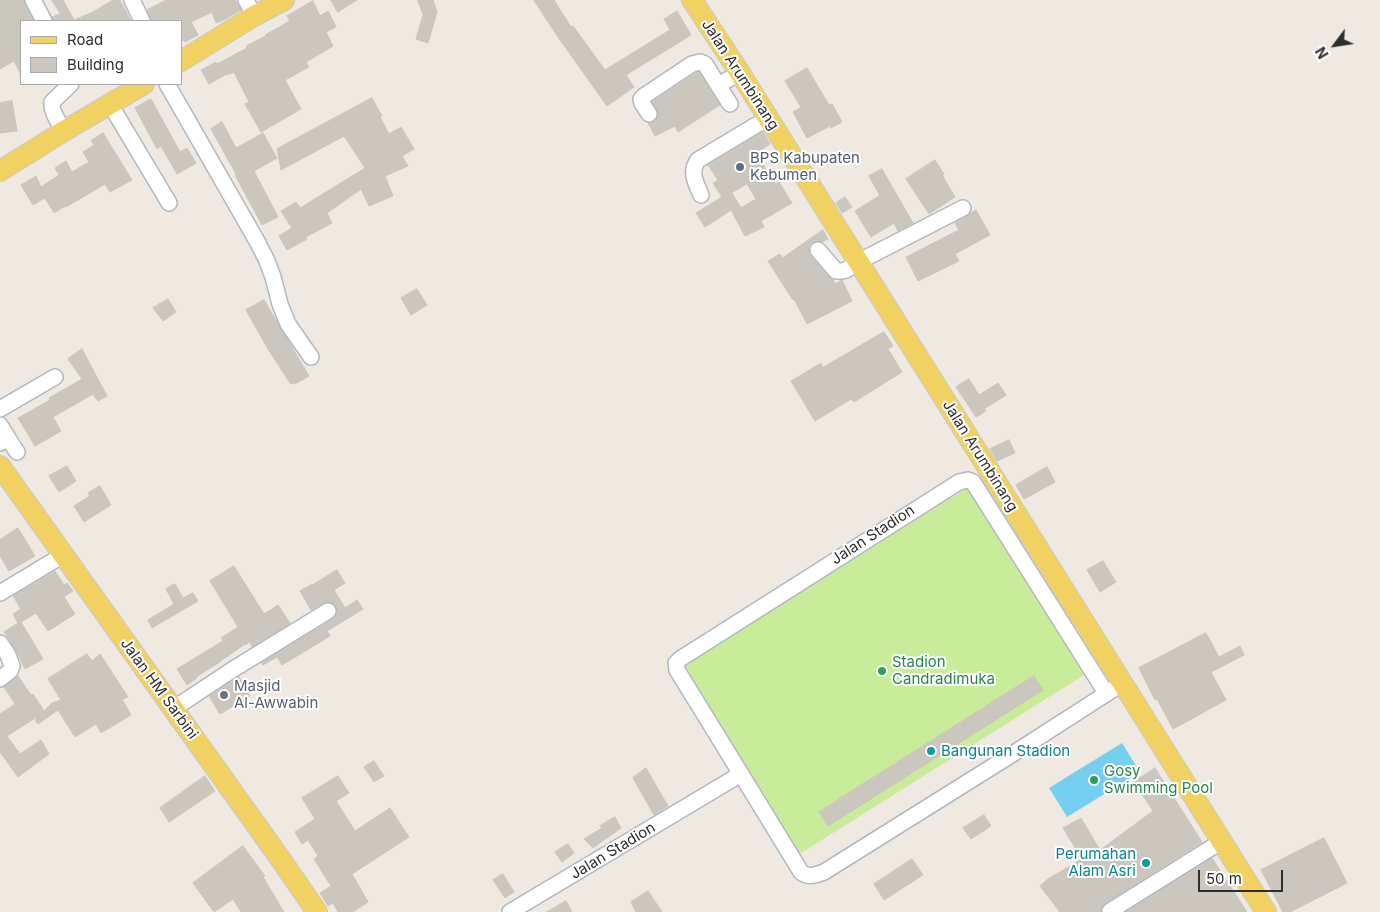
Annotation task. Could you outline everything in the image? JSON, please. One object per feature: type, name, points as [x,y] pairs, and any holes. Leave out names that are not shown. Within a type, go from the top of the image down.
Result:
[{"type":"main road","points":[[182,61],[250,8],[284,0]]},
{"type":"main road","name":"Jalan Arumbinang","points":[[692,0],[858,262],[1114,688],[1182,779],[1266,912]]},
{"type":"main road","points":[[0,171],[142,85]]},
{"type":"main road","name":"Jalan HM Sarbini","points":[[0,466],[317,912]]},
{"type":"street","points":[[32,0],[43,20]]},
{"type":"street","points":[[132,0],[142,20]]},
{"type":"street","points":[[649,114],[641,99],[692,64],[700,62],[705,64],[730,104]]},
{"type":"street","points":[[718,85],[740,73]]},
{"type":"street","points":[[64,131],[51,107],[52,102],[70,85]]},
{"type":"street","points":[[168,85],[258,243],[273,277],[280,304],[288,324],[311,357]]},
{"type":"street","points":[[110,104],[169,203]]},
{"type":"street","points":[[701,195],[693,171],[694,165],[698,160],[768,118]]},
{"type":"street","points":[[818,250],[836,270],[846,270],[963,208]]},
{"type":"street","points":[[0,409],[55,378]]},
{"type":"street","points":[[0,425],[4,441],[17,452]]},
{"type":"street","name":"Jalan Stadion","points":[[968,480],[973,482],[1114,688],[824,872],[810,876],[800,872],[677,670],[676,663],[959,482],[968,480]]},
{"type":"street","points":[[0,593],[63,554]]},
{"type":"street","points":[[173,709],[328,611]]},
{"type":"street","points":[[0,643],[8,655],[12,666],[10,671],[0,679]]},
{"type":"street","name":"Jalan Stadion","points":[[510,912],[741,774]]},
{"type":"street","points":[[1110,911],[1222,841]]},
{"type":"green space","name":"Stadion Candradimuka","points":[[967,488],[1084,675],[798,855],[681,667]]},
{"type":"water","name":"Gosy Swimming Pool","points":[[1122,743],[1140,772],[1067,817],[1049,788]]},
{"type":"building","points":[[0,0],[24,0],[34,20],[20,20],[20,73],[14,61],[0,69]]},
{"type":"building","points":[[52,0],[63,0],[74,20],[53,20],[52,17],[60,14]]},
{"type":"building","points":[[113,0],[120,0],[130,20],[74,20],[93,12]]},
{"type":"building","points":[[167,0],[235,0],[241,10],[216,23],[212,12],[191,22],[198,35],[185,42],[184,40],[182,41],[182,20],[152,20],[147,10]]},
{"type":"building","points":[[331,0],[357,0],[338,12]]},
{"type":"building","points":[[418,0],[433,0],[437,12],[428,43],[416,39],[423,15]]},
{"type":"building","points":[[534,0],[554,0],[571,27],[573,26],[605,70],[670,30],[664,19],[677,11],[691,35],[626,75],[634,87],[607,106]]},
{"type":"building","points":[[313,1],[320,16],[328,11],[336,27],[326,32],[333,46],[306,62],[309,67],[285,80],[301,109],[261,132],[245,104],[249,102],[234,72],[209,84],[201,70],[247,48],[246,46],[290,21],[287,16]]},
{"type":"building","points":[[807,68],[829,105],[832,104],[842,122],[807,138],[793,112],[801,107],[785,81]]},
{"type":"building","points":[[699,72],[720,105],[678,132],[675,126],[655,136],[648,123],[654,122],[659,113],[652,102]]},
{"type":"building","points":[[372,98],[389,134],[401,127],[414,149],[402,156],[408,166],[385,176],[393,196],[369,206],[361,189],[327,213],[332,223],[287,250],[279,236],[292,228],[281,211],[296,202],[300,208],[365,168],[344,136],[281,170],[277,149]]},
{"type":"building","points":[[151,99],[180,152],[187,148],[196,163],[177,174],[161,146],[157,149],[135,108]]},
{"type":"building","points":[[12,101],[17,131],[0,133],[0,103]]},
{"type":"building","points":[[222,122],[236,148],[263,133],[277,158],[254,171],[278,217],[262,225],[211,129]]},
{"type":"building","points":[[763,132],[770,144],[756,153],[775,184],[779,182],[792,203],[761,221],[764,227],[745,236],[731,210],[705,227],[696,213],[722,197],[713,183],[718,180],[708,165]],"holes":[[[747,184],[756,199],[741,208],[732,193]]]},
{"type":"building","points":[[103,133],[132,180],[110,192],[105,184],[54,213],[45,198],[33,205],[21,185],[36,176],[41,187],[59,175],[55,168],[66,161],[72,172],[89,162],[83,152],[94,145],[91,141]]},
{"type":"building","points":[[935,160],[955,197],[929,214],[906,179]]},
{"type":"building","points":[[882,169],[913,223],[898,231],[894,223],[871,237],[855,211],[879,196],[869,176]]},
{"type":"building","points":[[845,197],[852,207],[842,213],[836,203]]},
{"type":"building","points":[[976,210],[990,235],[955,254],[959,261],[918,281],[906,257],[959,230],[955,223]]},
{"type":"building","points":[[823,230],[828,239],[812,243],[809,246],[809,252],[835,284],[842,280],[852,301],[807,324],[794,299],[768,261],[780,254],[782,258]]},
{"type":"building","points":[[417,289],[427,305],[411,315],[401,298]]},
{"type":"building","points":[[168,299],[176,312],[163,321],[153,308]]},
{"type":"building","points":[[264,300],[309,376],[295,384],[290,383],[246,310]]},
{"type":"building","points":[[884,332],[893,346],[888,349],[902,372],[854,402],[851,399],[815,421],[791,381],[821,363],[823,367]]},
{"type":"building","points":[[82,349],[107,396],[98,401],[93,394],[53,417],[61,431],[35,446],[18,418],[82,379],[68,359]]},
{"type":"building","points":[[969,379],[979,395],[998,383],[1006,395],[984,409],[986,411],[976,417],[956,387]]},
{"type":"building","points":[[1009,440],[1015,453],[997,461],[990,449]]},
{"type":"building","points":[[67,466],[76,481],[59,492],[49,476]]},
{"type":"building","points":[[1047,467],[1055,482],[1024,499],[1016,485]]},
{"type":"building","points":[[100,486],[111,505],[84,522],[74,506],[90,496],[88,493]]},
{"type":"building","points":[[18,528],[35,556],[9,571],[0,556],[0,540]]},
{"type":"building","points":[[1103,561],[1116,582],[1100,592],[1087,570]]},
{"type":"building","points":[[234,566],[264,614],[278,605],[290,623],[252,647],[250,642],[245,644],[187,685],[177,669],[223,641],[221,638],[238,627],[210,581]]},
{"type":"building","points":[[337,570],[345,583],[334,590],[345,608],[357,600],[363,609],[327,631],[330,636],[282,665],[277,657],[263,665],[261,663],[336,616],[337,611],[333,603],[323,603],[311,610],[300,591]]},
{"type":"building","points":[[55,571],[64,585],[67,583],[73,591],[64,597],[75,614],[48,631],[36,613],[21,622],[43,659],[25,669],[16,650],[4,632],[18,623],[13,614],[21,609],[13,596]]},
{"type":"building","points":[[175,584],[183,598],[193,593],[198,601],[152,628],[148,620],[174,604],[166,589]]},
{"type":"building","points":[[1206,633],[1219,657],[1240,646],[1244,655],[1211,672],[1226,700],[1173,729],[1157,699],[1155,700],[1139,668]]},
{"type":"building","points":[[87,654],[92,661],[100,654],[128,697],[122,699],[131,715],[101,733],[96,724],[75,737],[58,710],[38,724],[35,720],[40,715],[7,736],[20,754],[41,740],[49,754],[18,777],[0,752],[0,714],[15,704],[4,687],[18,676],[44,711],[52,703],[61,700],[48,679]]},
{"type":"building","name":"Bangunan Stadion","points":[[1034,676],[1043,690],[828,826],[819,812]]},
{"type":"building","points":[[239,677],[250,696],[220,714],[209,696]]},
{"type":"building","points":[[374,761],[384,776],[374,782],[364,767]]},
{"type":"building","points":[[646,768],[668,806],[654,815],[633,778]]},
{"type":"building","points":[[1155,768],[1202,842],[1105,903],[1101,912],[1060,912],[1040,886],[1048,879],[1082,859],[1063,828],[1081,818],[1100,850],[1153,811],[1134,782]]},
{"type":"building","points":[[205,776],[215,791],[169,822],[160,808]]},
{"type":"building","points":[[338,776],[349,793],[336,801],[355,831],[390,808],[409,837],[352,874],[368,902],[353,912],[338,912],[333,903],[328,906],[320,893],[331,886],[314,859],[318,856],[308,840],[302,844],[295,832],[315,819],[302,798]]},
{"type":"building","points":[[984,815],[991,826],[971,839],[963,828]]},
{"type":"building","points":[[615,817],[621,828],[593,848],[584,839],[602,828],[600,826]]},
{"type":"building","points":[[1324,838],[1347,883],[1290,912],[1283,912],[1261,870]]},
{"type":"building","points":[[568,844],[574,853],[562,862],[555,852]]},
{"type":"building","points":[[243,846],[265,876],[263,877],[284,912],[241,912],[233,899],[214,912],[193,883]]},
{"type":"building","points":[[1212,858],[1247,912],[1126,912]]},
{"type":"building","points":[[912,859],[923,875],[884,900],[874,884]]},
{"type":"building","points":[[503,874],[514,892],[505,898],[493,880]]},
{"type":"building","points":[[648,891],[662,912],[636,912],[631,902]]},
{"type":"building","points":[[566,901],[572,912],[547,912]]},
{"type":"place","name":"BPS Kabupaten Kebumen","points":[[740,167]]},
{"type":"place","name":"Stadion Candradimuka","points":[[882,671]]},
{"type":"place","name":"Masjid Al-Awwabin","points":[[224,695]]},
{"type":"place","name":"Bangunan Stadion","points":[[931,751]]},
{"type":"place","name":"Gosy Swimming Pool","points":[[1094,780]]},
{"type":"place","name":"Perumahan Alam Asri","points":[[1146,863]]}]
